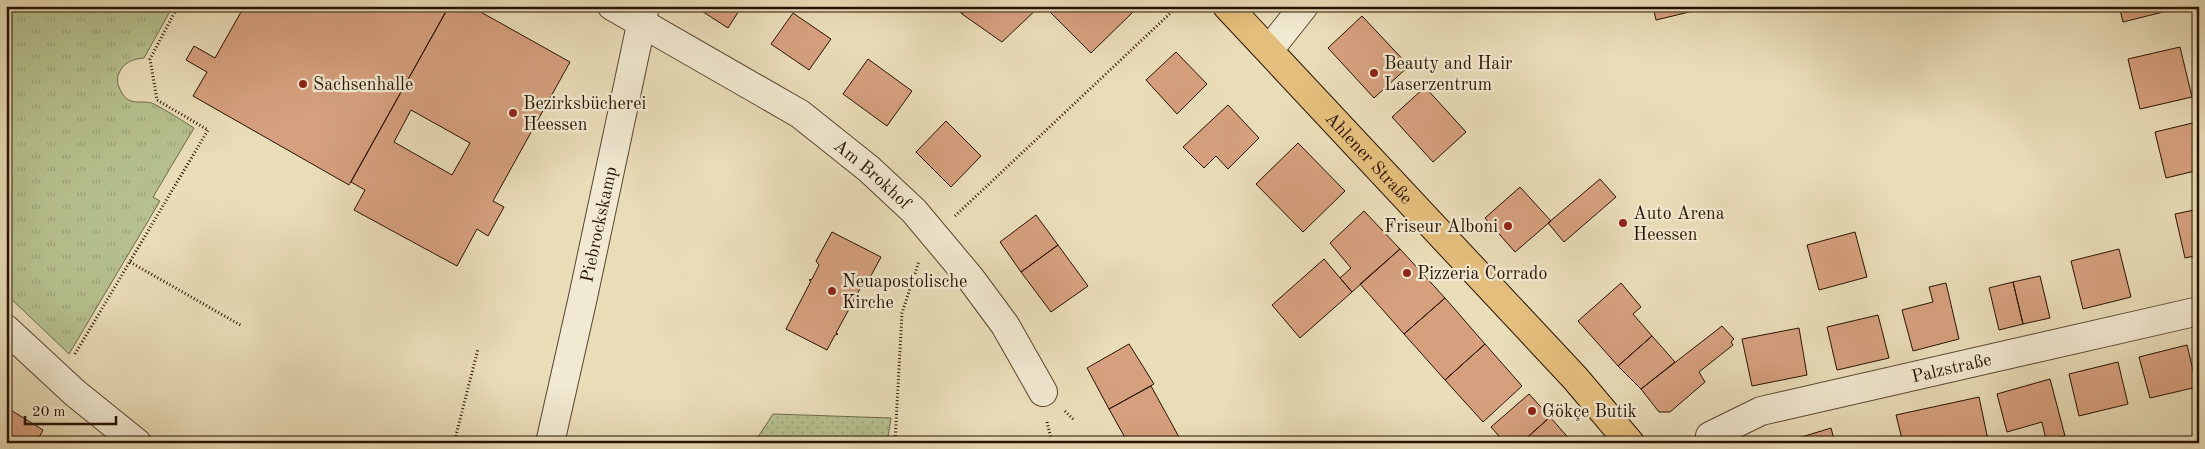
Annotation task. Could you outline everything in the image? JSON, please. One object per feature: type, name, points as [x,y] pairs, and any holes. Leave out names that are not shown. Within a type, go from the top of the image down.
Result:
[{"type":"main road","name":"Ahlener Straße","points":[[1227,6],[1575,378],[1630,443]]},
{"type":"street","name":"Am Brokhof","points":[[612,6],[642,14],[800,114],[869,169],[914,211],[971,279],[1005,325],[1044,392]]},
{"type":"street","points":[[1270,50],[1304,6]]},
{"type":"street","name":"Piebrockskamp","points":[[550,443],[642,14]]},
{"type":"street","name":"Palzstraße","points":[[1710,436],[1761,411],[2199,311]]},
{"type":"street","points":[[6,329],[60,378],[138,443]]},
{"type":"path","points":[[60,378],[208,130],[157,100],[150,59],[178,6]]},
{"type":"path","points":[[895,443],[902,313],[920,257],[934,235],[1178,6]]},
{"type":"path","points":[[130,262],[242,326]]},
{"type":"path","points":[[454,443],[478,349]]},
{"type":"green space","points":[[6,6],[173,6],[144,58],[133,60],[123,66],[118,75],[118,84],[127,99],[154,104],[194,128],[153,197],[160,201],[69,354],[6,294]]},
{"type":"green space","points":[[773,414],[891,418],[887,443],[754,443]]},
{"type":"building","name":"Sachsenhalle","points":[[233,6],[449,6],[349,185],[193,96],[207,72],[186,60],[194,46],[215,58],[241,12]]},
{"type":"building","points":[[449,6],[459,6],[465,9],[466,6],[470,6],[570,62],[493,201],[504,207],[488,236],[477,229],[457,266],[354,210],[365,190],[351,182]],"holes":[[[411,110],[470,143],[452,175],[394,142]]]},
{"type":"building","points":[[694,6],[742,6],[728,28]]},
{"type":"building","points":[[954,6],[970,6],[962,14]]},
{"type":"building","points":[[970,6],[1040,6],[1002,42],[962,14]]},
{"type":"building","points":[[1044,6],[1130,6],[1135,10],[1091,53]]},
{"type":"building","points":[[1653,6],[1714,6],[1656,20]]},
{"type":"building","points":[[2119,6],[2170,6],[2171,10],[2123,22]]},
{"type":"building","points":[[793,13],[831,39],[809,70],[771,44]]},
{"type":"building","points":[[1362,16],[1409,66],[1374,98],[1328,48]]},
{"type":"building","points":[[2180,47],[2192,97],[2140,109],[2128,59]]},
{"type":"building","points":[[1176,52],[1207,84],[1177,114],[1146,80]]},
{"type":"building","points":[[868,59],[912,91],[887,126],[843,94]]},
{"type":"building","points":[[1425,87],[1466,132],[1433,162],[1392,117]]},
{"type":"building","points":[[1228,105],[1259,138],[1228,169],[1216,156],[1204,168],[1183,147]]},
{"type":"building","points":[[946,121],[981,156],[951,187],[916,152]]},
{"type":"building","points":[[2197,122],[2199,131],[2199,170],[2166,178],[2155,132]]},
{"type":"building","points":[[1298,143],[1345,191],[1303,232],[1256,184]]},
{"type":"building","points":[[1600,179],[1616,197],[1564,242],[1548,223]]},
{"type":"building","points":[[1520,187],[1551,221],[1515,252],[1485,218]]},
{"type":"building","points":[[2199,209],[2199,255],[2185,258],[2175,214]]},
{"type":"building","points":[[1364,211],[1400,249],[1352,292],[1340,278],[1351,268],[1330,243]]},
{"type":"building","points":[[1036,215],[1058,245],[1021,272],[1000,242]]},
{"type":"building","name":"Neuapostolische Kirche","points":[[832,232],[881,257],[865,287],[861,287],[836,333],[838,334],[835,335],[827,350],[786,329],[811,281],[809,280],[812,279],[819,265],[816,261]]},
{"type":"building","points":[[1855,232],[1867,277],[1819,290],[1807,245]]},
{"type":"building","points":[[1058,245],[1088,286],[1051,312],[1021,272]]},
{"type":"building","points":[[1400,249],[1445,298],[1404,334],[1360,284]]},
{"type":"building","points":[[2119,249],[2131,297],[2083,309],[2071,261]]},
{"type":"building","points":[[1324,259],[1352,292],[1300,338],[1272,305]]},
{"type":"building","points":[[2040,276],[2050,318],[2023,324],[2013,282]]},
{"type":"building","points":[[2013,282],[2023,324],[1999,330],[1989,288]]},
{"type":"building","points":[[1621,283],[1641,307],[1633,314],[1652,336],[1618,366],[1578,321]]},
{"type":"building","points":[[1946,283],[1959,339],[1913,351],[1902,310],[1933,302],[1929,287]]},
{"type":"building","points":[[1445,298],[1485,344],[1445,380],[1404,334]]},
{"type":"building","points":[[1878,315],[1889,358],[1837,370],[1827,327]]},
{"type":"building","points":[[1722,326],[1734,339],[1731,342],[1733,345],[1699,372],[1705,382],[1670,412],[1659,412],[1641,389]]},
{"type":"building","points":[[1799,328],[1807,375],[1752,386],[1742,339]]},
{"type":"building","points":[[1652,336],[1675,362],[1641,389],[1618,366]]},
{"type":"building","points":[[1129,344],[1154,384],[1109,409],[1087,368]]},
{"type":"building","points":[[1485,344],[1522,386],[1483,422],[1445,380]]},
{"type":"building","points":[[2187,345],[2197,387],[2150,398],[2139,357]]},
{"type":"building","points":[[2118,362],[2128,404],[2079,416],[2069,374]]},
{"type":"building","points":[[2050,379],[2065,436],[2046,440],[2042,422],[2007,432],[1997,394]]},
{"type":"building","points":[[1151,386],[1179,437],[1169,443],[1128,443],[1109,409]]},
{"type":"building","points":[[1529,394],[1550,417],[1521,443],[1505,443],[1491,427]]},
{"type":"building","points":[[1979,397],[1988,440],[1977,443],[1903,443],[1896,415]]},
{"type":"building","points":[[6,407],[43,430],[36,443],[6,443]]},
{"type":"building","points":[[1550,417],[1573,443],[1521,443]]},
{"type":"building","points":[[1831,428],[1835,443],[1796,443],[1795,439]]},
{"type":"place","name":"Beauty and Hair Laserzentrum","points":[[1374,73]]},
{"type":"place","name":"Sachsenhalle","points":[[303,84]]},
{"type":"place","name":"Bezirksbücherei Heessen","points":[[513,113]]},
{"type":"place","name":"Auto Arena Heessen","points":[[1623,223]]},
{"type":"place","name":"Friseur Alboni","points":[[1508,226]]},
{"type":"place","name":"Pizzeria Corrado","points":[[1407,273]]},
{"type":"place","name":"Neuapostolische Kirche","points":[[832,291]]},
{"type":"place","name":"Gökçe Butik","points":[[1532,411]]}]
